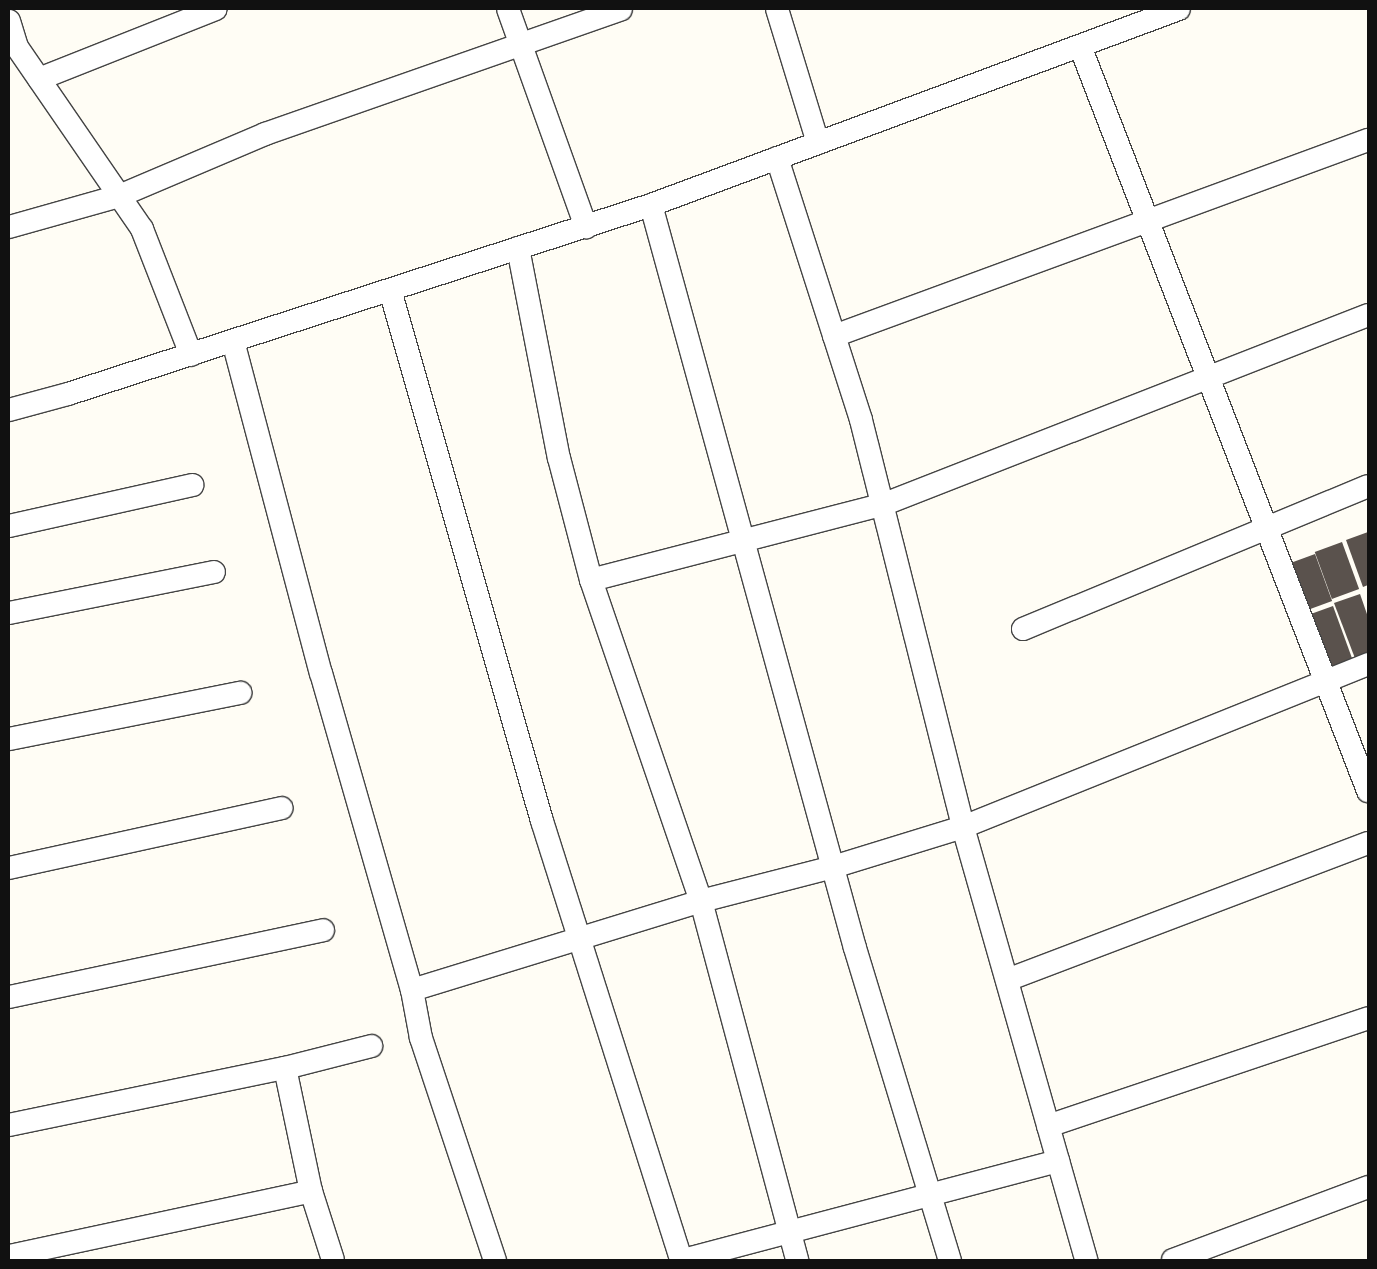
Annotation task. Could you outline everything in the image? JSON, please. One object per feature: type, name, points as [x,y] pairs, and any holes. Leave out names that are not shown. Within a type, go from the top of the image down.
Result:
[{"type":"street","points":[[39,79],[216,9]]},
{"type":"street","points":[[508,9],[586,226]]},
{"type":"street","points":[[9,227],[119,196],[264,134],[621,9]]},
{"type":"street","points":[[777,9],[818,143]]},
{"type":"street","points":[[9,410],[191,355],[651,205],[1080,46],[1133,17],[1179,9]]},
{"type":"street","points":[[9,21],[13,48],[39,79],[142,229],[191,355]]},
{"type":"street","points":[[1080,46],[1368,791]]},
{"type":"street","points":[[834,336],[1368,140]]},
{"type":"street","points":[[777,158],[861,420],[963,827],[1086,1260]]},
{"type":"street","points":[[651,205],[832,867],[950,1260]]},
{"type":"street","points":[[518,248],[559,458],[591,580],[701,902],[797,1260]]},
{"type":"street","points":[[390,290],[578,940],[682,1260],[1058,1161]]},
{"type":"street","points":[[591,580],[882,505],[1368,315]]},
{"type":"street","points":[[233,341],[321,673],[412,990],[421,1038],[495,1260]]},
{"type":"street","points":[[9,526],[192,485]]},
{"type":"street","points":[[1022,629],[1368,486]]},
{"type":"street","points":[[9,613],[214,572]]},
{"type":"street","points":[[412,990],[701,902],[832,867],[963,827],[1368,664]]},
{"type":"street","points":[[9,739],[240,693]]},
{"type":"street","points":[[9,868],[281,808]]},
{"type":"street","points":[[1007,980],[1368,843]]},
{"type":"street","points":[[9,997],[322,930]]},
{"type":"street","points":[[1048,1126],[1368,1018]]},
{"type":"street","points":[[9,1126],[285,1068],[371,1046]]},
{"type":"street","points":[[285,1068],[311,1190],[333,1260]]},
{"type":"street","points":[[1173,1260],[1368,1187]]},
{"type":"street","points":[[9,1256],[311,1190]]},
{"type":"building","points":[[1368,532],[1368,585],[1363,587],[1346,540]]},
{"type":"building","points":[[1342,542],[1359,589],[1332,599],[1315,552]]},
{"type":"building","points":[[1315,554],[1332,601],[1305,611],[1288,564]]},
{"type":"building","points":[[1360,594],[1368,617],[1368,657],[1356,661],[1334,603]]},
{"type":"building","points":[[1333,606],[1354,664],[1328,674],[1307,616]]}]
